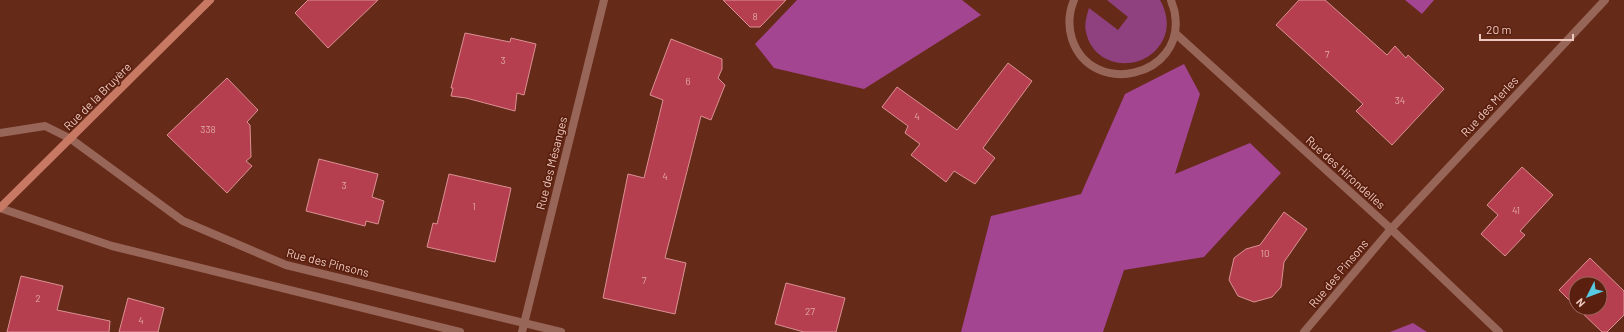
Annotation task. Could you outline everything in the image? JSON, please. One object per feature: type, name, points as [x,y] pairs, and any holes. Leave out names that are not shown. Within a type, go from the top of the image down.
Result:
[{"type":"street","name":"Rue de la Bruyère","points":[[0,208],[210,0]]},
{"type":"street","name":"Rue des Mésanges","points":[[522,332],[604,0]]},
{"type":"street","points":[[1074,0],[1070,14],[1070,32],[1075,46],[1086,60],[1098,69],[1115,75],[1134,74],[1151,67],[1161,58],[1172,42],[1174,33],[1176,15],[1171,0]]},
{"type":"street","name":"Rue des Merles","points":[[1391,229],[1605,0]]},
{"type":"street","name":"Rue des Hirondelles","points":[[1174,33],[1391,229],[1499,332]]},
{"type":"street","name":"Rue des Pinsons","points":[[0,133],[45,126],[71,139],[183,221],[286,265],[561,332]]},
{"type":"street","points":[[0,208],[112,246],[460,332]]},
{"type":"street","name":"Rue des Pinsons","points":[[1304,332],[1391,229]]},
{"type":"shaded area","points":[[797,0],[962,0],[981,15],[864,89],[774,68],[755,44]]},
{"type":"shaded area","points":[[1107,0],[1160,0],[1166,17],[1166,31],[1158,48],[1148,57],[1136,62],[1123,63],[1111,61],[1100,55],[1091,45],[1085,29],[1089,8],[1118,30],[1128,17]]},
{"type":"shaded area","points":[[1405,0],[1434,0],[1422,14]]},
{"type":"shaded area","points":[[1184,64],[1200,94],[1175,174],[1250,143],[1281,173],[1204,257],[1124,270],[1103,332],[961,332],[991,216],[1081,194],[1125,94]]},
{"type":"shaded area","points":[[1413,323],[1427,332],[1390,332]]},
{"type":"building","points":[[308,0],[378,0],[328,48],[295,13]]},
{"type":"building","points":[[723,0],[786,0],[760,27],[750,27]]},
{"type":"building","points":[[1299,0],[1325,0],[1387,55],[1395,46],[1406,58],[1408,55],[1444,89],[1392,145],[1356,111],[1363,104],[1276,25]]},
{"type":"building","points":[[465,33],[510,42],[511,38],[536,44],[524,95],[517,93],[515,111],[466,98],[451,96],[453,88],[451,88]]},
{"type":"building","points":[[671,39],[722,59],[722,69],[718,78],[725,85],[711,120],[701,116],[665,258],[686,263],[675,314],[603,298],[628,174],[644,178],[663,100],[650,95]]},
{"type":"building","points":[[1008,63],[1032,81],[983,148],[995,158],[975,184],[954,171],[946,182],[911,155],[920,144],[905,133],[908,126],[882,107],[897,87],[957,130]]},
{"type":"building","points":[[227,78],[258,110],[247,122],[250,125],[251,157],[246,161],[252,166],[227,193],[167,135]]},
{"type":"building","points":[[319,159],[378,174],[372,197],[384,201],[378,224],[366,221],[365,226],[306,211]]},
{"type":"building","points":[[1522,167],[1553,195],[1520,231],[1525,235],[1505,256],[1481,234],[1498,215],[1487,205]]},
{"type":"building","points":[[449,174],[511,188],[495,262],[427,247],[433,223],[437,224]]},
{"type":"building","points":[[1284,212],[1307,229],[1284,262],[1281,287],[1272,297],[1254,302],[1238,296],[1229,280],[1234,258],[1246,249],[1260,245]]},
{"type":"building","points":[[1590,258],[1624,291],[1624,315],[1607,332],[1602,332],[1585,316],[1608,316],[1608,276],[1573,276]]},
{"type":"building","points":[[21,276],[63,286],[57,310],[110,321],[109,332],[7,332]]},
{"type":"building","points":[[1568,281],[1568,299],[1559,290]]},
{"type":"building","points":[[786,283],[845,298],[836,332],[804,332],[775,324]]},
{"type":"building","points":[[128,298],[164,308],[158,332],[119,332]]}]
